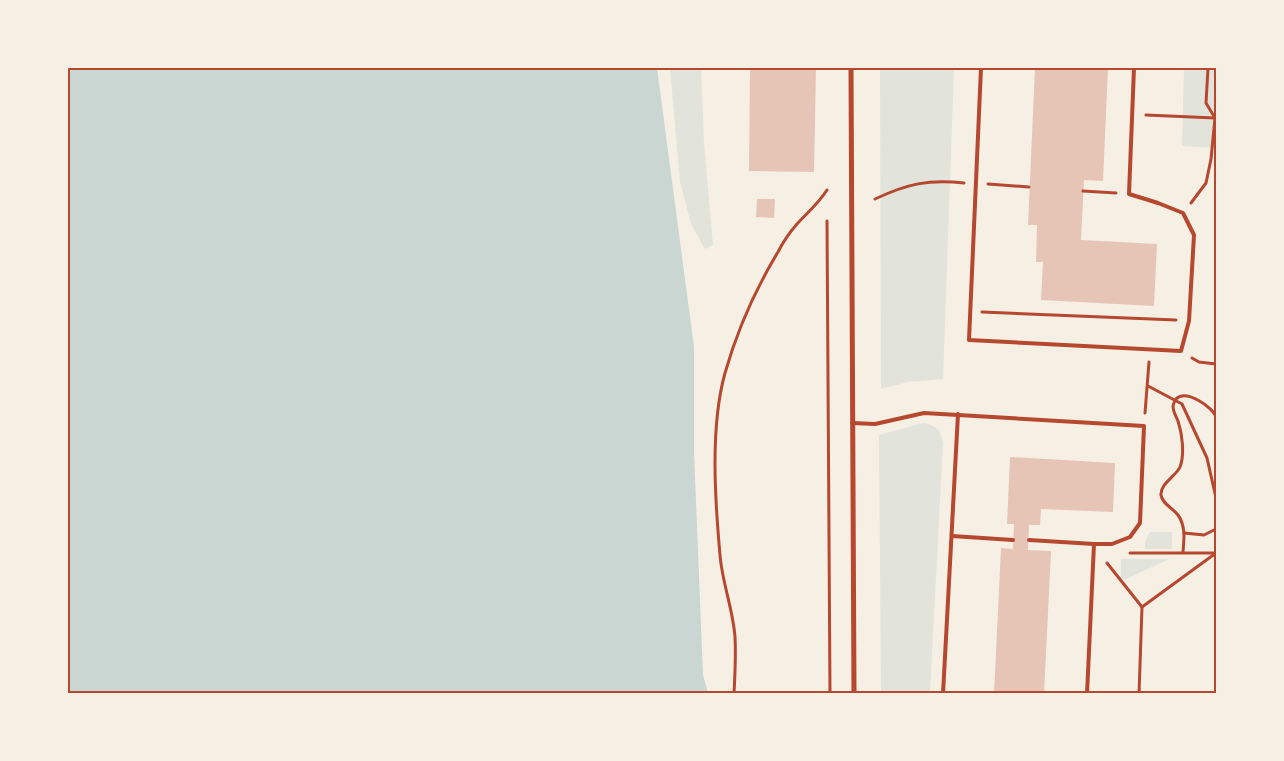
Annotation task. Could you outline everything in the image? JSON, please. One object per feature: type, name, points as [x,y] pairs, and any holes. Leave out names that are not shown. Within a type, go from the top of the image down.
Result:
[{"type":"street","points":[[851,68],[854,694]]},
{"type":"lane","points":[[981,68],[969,340],[1181,352],[1189,321],[1194,235],[1183,213],[1129,194],[1134,68]]},
{"type":"lane","points":[[852,423],[875,424],[924,413],[1144,426],[1140,523],[1130,537],[1112,544],[1028,540]]},
{"type":"lane","points":[[943,694],[958,414]]},
{"type":"lane","points":[[952,536],[1014,540]]},
{"type":"lane","points":[[1087,694],[1094,544]]},
{"type":"path","points":[[1183,213],[1206,183],[1210,164],[1214,118],[1206,103],[1208,68]]},
{"type":"path","points":[[1133,114],[1214,118]]},
{"type":"path","points":[[1210,164],[1216,161]]},
{"type":"path","points":[[875,199],[898,188],[921,182],[944,181],[1029,187]]},
{"type":"path","points":[[734,694],[735,636],[721,566],[715,502],[719,408],[725,374],[758,286],[778,250],[797,224],[818,204],[827,190]]},
{"type":"path","points":[[1083,191],[1129,194]]},
{"type":"path","points":[[827,221],[830,694]]},
{"type":"path","points":[[970,311],[1189,321]]},
{"type":"path","points":[[1144,426],[1150,350]]},
{"type":"path","points":[[1181,352],[1200,362],[1216,364]]},
{"type":"path","points":[[1148,386],[1182,404],[1207,458],[1216,498]]},
{"type":"path","points":[[1183,552],[1184,534],[1182,522],[1161,497],[1164,487],[1180,466],[1182,457],[1180,433],[1173,405],[1175,399],[1181,396],[1188,396],[1212,409],[1216,418]]},
{"type":"path","points":[[1184,534],[1204,535],[1216,529]]},
{"type":"path","points":[[1124,556],[1132,552],[1216,553]]},
{"type":"path","points":[[1142,607],[1216,553]]},
{"type":"path","points":[[1114,558],[1106,562],[1142,607],[1139,694]]},
{"type":"shaded area","points":[[68,68],[657,68],[694,347],[694,452],[703,675],[708,693],[68,693]]},
{"type":"shaded area","points":[[670,68],[701,68],[704,143],[713,245],[705,249],[691,224],[680,182]]},
{"type":"shaded area","points":[[880,68],[954,68],[943,379],[908,382],[881,389]]},
{"type":"shaded area","points":[[1184,68],[1216,68],[1216,148],[1182,146]]},
{"type":"shaded area","points":[[923,423],[932,425],[937,429],[943,443],[930,693],[881,693],[879,435]]},
{"type":"shaded area","points":[[1150,532],[1172,532],[1172,549],[1145,549],[1145,542]]},
{"type":"shaded area","points":[[1121,559],[1169,559],[1124,580],[1121,576]]},
{"type":"building","points":[[750,68],[816,68],[814,172],[749,171]]},
{"type":"building","points":[[1035,68],[1108,68],[1103,181],[1084,180],[1081,240],[1157,244],[1154,306],[1041,300],[1043,262],[1036,262],[1037,225],[1028,225]]},
{"type":"building","points":[[757,199],[775,199],[774,218],[756,217]]},
{"type":"building","points":[[1010,457],[1115,463],[1113,512],[1041,509],[1040,525],[1029,525],[1028,550],[1051,551],[1044,694],[994,694],[1001,548],[1013,549],[1014,524],[1007,524]]}]
